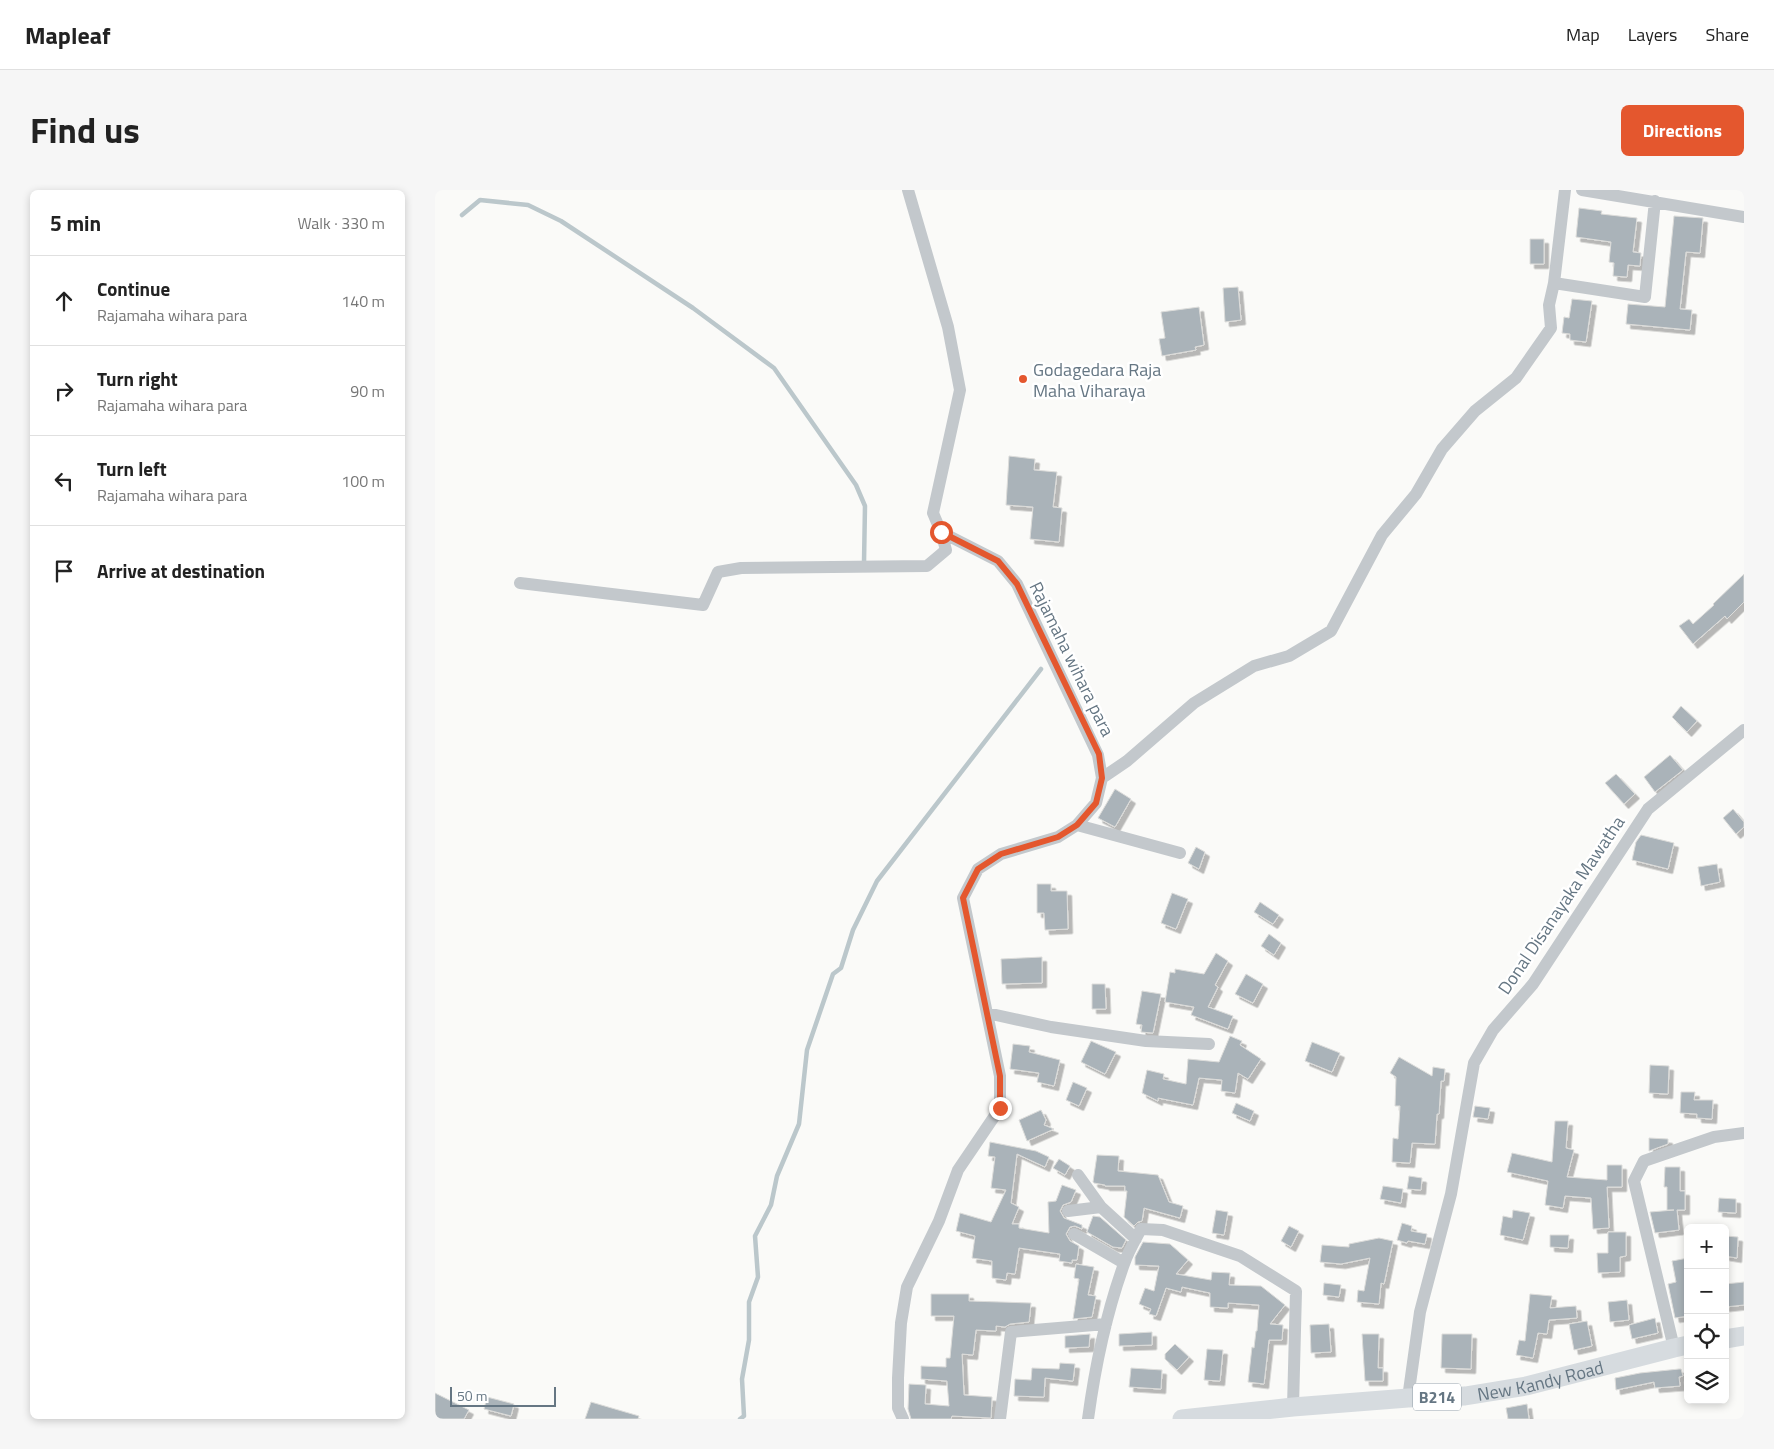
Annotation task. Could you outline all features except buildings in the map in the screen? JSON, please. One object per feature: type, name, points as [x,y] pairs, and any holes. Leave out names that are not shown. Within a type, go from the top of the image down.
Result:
[{"type":"main road","points":[[1729,1338],[1744,1336]]},
{"type":"main road","name":"New Kandy Road","points":[[1181,1419],[1293,1407],[1408,1398],[1465,1396],[1527,1386],[1681,1347]]},
{"type":"street","points":[[520,583],[703,605],[718,572],[741,568],[927,566],[945,550],[941,532],[933,513],[961,390],[947,327],[908,190]]},
{"type":"street","points":[[1102,778],[1127,761],[1194,703],[1253,666],[1289,656],[1331,631],[1382,535],[1416,494],[1442,449],[1475,411],[1516,378],[1551,328],[1549,305],[1554,284],[1565,190]]},
{"type":"street","points":[[1582,190],[1744,217]]},
{"type":"street","points":[[1554,284],[1645,297],[1655,201]]},
{"type":"street","name":"Rajamaha wihara para","points":[[903,1419],[898,1408],[898,1378],[901,1323],[907,1287],[939,1221],[958,1170],[1000,1108],[1000,1076],[963,898],[978,869],[1001,854],[1058,837],[1077,825],[1096,803],[1102,778],[1099,754],[1017,584],[998,561],[941,532]]},
{"type":"street","name":"Donal Disanayaka Mawatha","points":[[1408,1398],[1419,1312],[1451,1194],[1474,1063],[1493,1030],[1533,984],[1648,809],[1744,730]]},
{"type":"street","points":[[1077,825],[1180,853]]},
{"type":"street","points":[[987,1013],[1051,1027],[1146,1041],[1209,1044]]},
{"type":"street","points":[[1681,1347],[1634,1181],[1644,1161],[1714,1137],[1744,1133]]},
{"type":"street","points":[[1078,1175],[1101,1207],[1136,1239]]},
{"type":"street","points":[[1068,1211],[1101,1207]]},
{"type":"street","points":[[1087,1419],[1093,1378],[1106,1324],[1124,1263],[1141,1229],[1163,1230],[1240,1256],[1297,1291],[1293,1407]]},
{"type":"street","points":[[1074,1234],[1124,1263]]},
{"type":"street","points":[[1000,1419],[1011,1332],[1106,1324]]},
{"type":"waterway","points":[[462,215],[480,200],[528,205],[561,221],[693,308],[774,368],[856,485],[865,506],[864,563]]},
{"type":"waterway","points":[[740,1419],[744,1416],[742,1379],[749,1340],[749,1302],[758,1277],[755,1236],[771,1205],[777,1176],[799,1124],[807,1050],[833,974],[841,968],[853,930],[877,881],[1041,669]]},
{"type":"place","name":"Godagedara Raja Maha Viharaya","points":[[1023,379]]},
{"type":"route","points":[[941,532],[998,561],[1017,584],[1099,754],[1102,778],[1096,803],[1077,825],[1058,837],[1001,854],[978,869],[963,898],[1000,1076],[1000,1108]]}]
